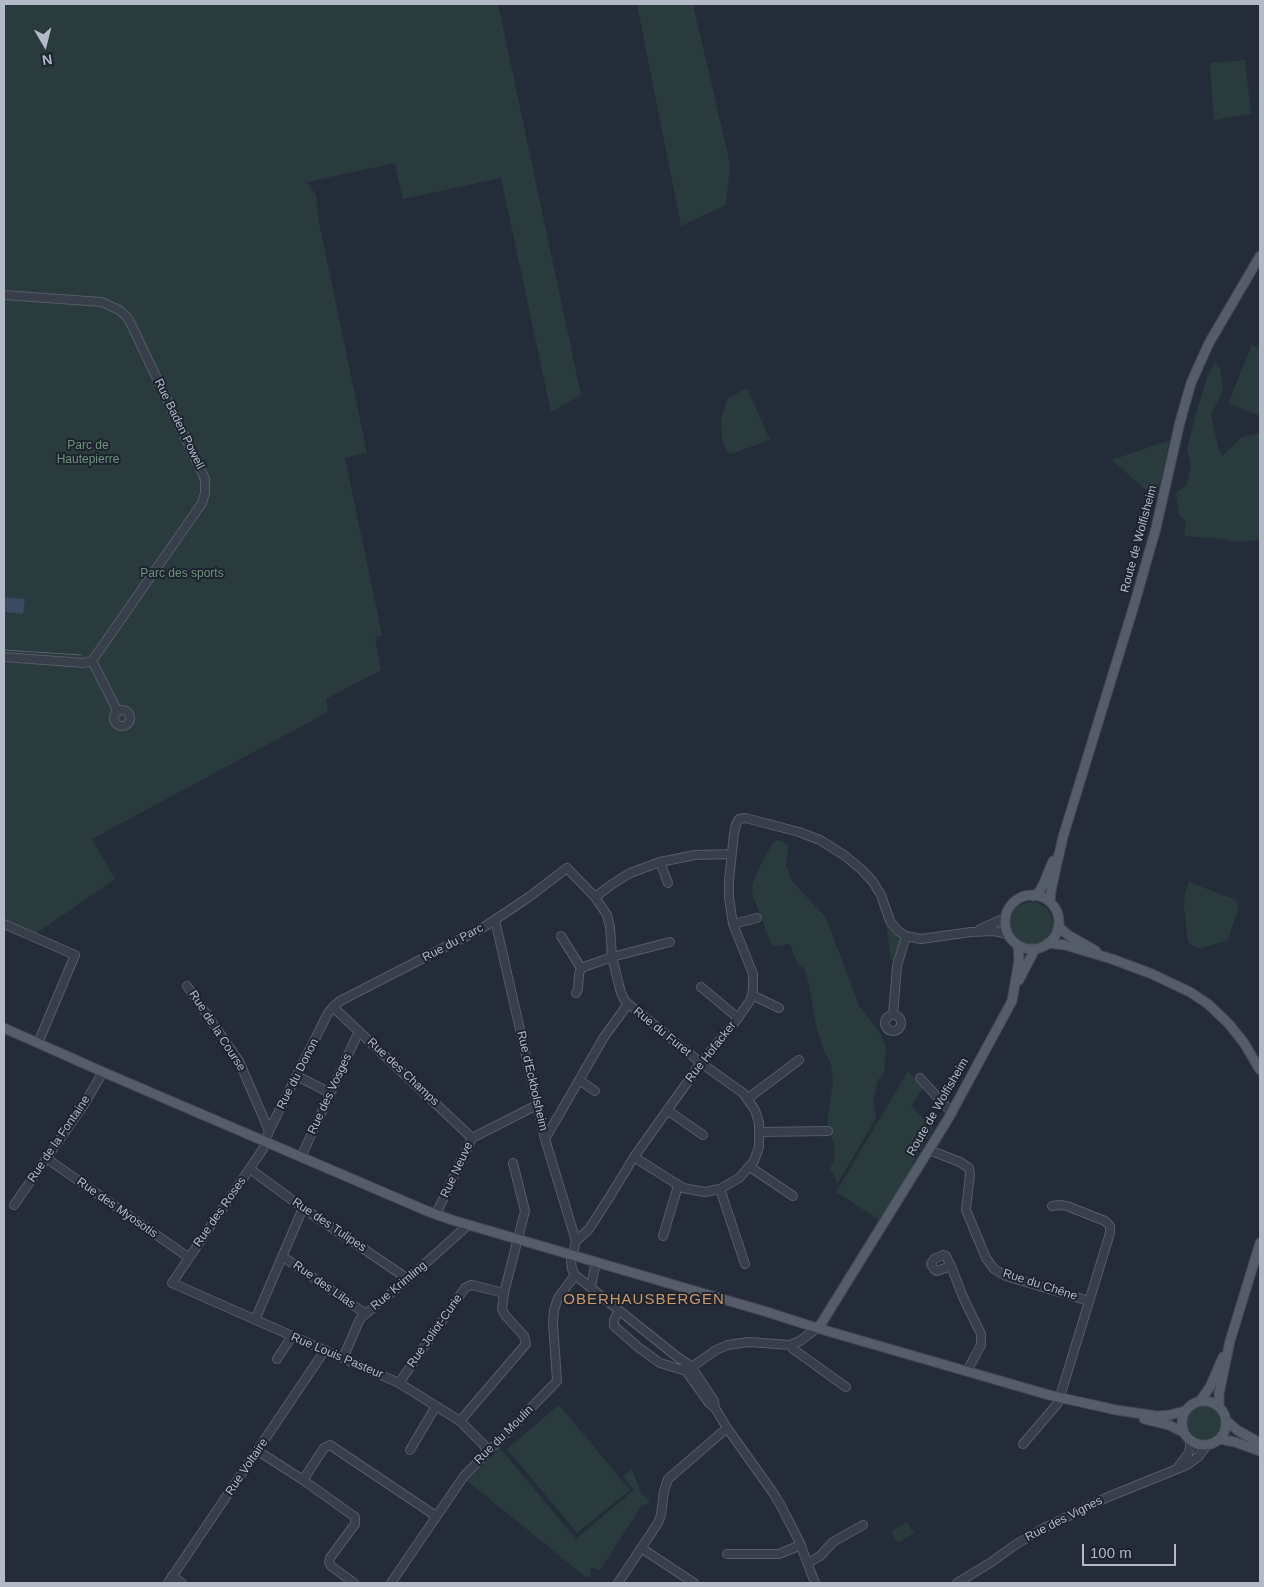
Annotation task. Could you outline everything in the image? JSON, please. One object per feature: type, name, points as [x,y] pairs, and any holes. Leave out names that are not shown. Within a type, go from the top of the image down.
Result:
[{"type":"main road","name":"Route de Wolfisheim","points":[[1050,902],[1063,837],[1156,528],[1180,422],[1191,383],[1209,344],[1260,256]]},
{"type":"main road","name":"Route de Wolfisheim","points":[[1034,896],[1043,885],[1063,837]]},
{"type":"main road","points":[[1024,896],[1034,896],[1050,902],[1058,917],[1058,926],[1057,932],[1048,943],[1035,949],[1018,945],[1012,940],[1005,926],[1005,918],[1009,908],[1015,901],[1024,896]]},
{"type":"main road","points":[[1058,926],[1068,935],[1112,959]]},
{"type":"main road","points":[[1048,943],[1065,945],[1112,959],[1168,981],[1208,1004],[1237,1034],[1253,1056],[1260,1070]]},
{"type":"main road","name":"Route de Wolfisheim","points":[[817,1328],[952,1113],[1012,1001],[1019,960],[1018,945]]},
{"type":"main road","name":"Route de Wolfisheim","points":[[1015,990],[1035,949]]},
{"type":"main road","points":[[4,1028],[301,1157],[436,1214],[468,1225],[1060,1398],[1116,1410],[1157,1416],[1185,1411]]},
{"type":"main road","points":[[1219,1406],[1219,1394],[1230,1340],[1260,1243]]},
{"type":"main road","points":[[1183,1432],[1182,1420],[1185,1411],[1189,1406],[1201,1400],[1210,1387],[1230,1340]]},
{"type":"main road","points":[[1116,1410],[1122,1414],[1169,1424],[1183,1432],[1195,1443],[1207,1445],[1216,1442],[1220,1438],[1226,1427],[1226,1421],[1225,1415],[1219,1406],[1210,1401],[1201,1400]]},
{"type":"main road","points":[[1226,1421],[1237,1430],[1260,1443]]},
{"type":"main road","points":[[1220,1438],[1260,1451]]},
{"type":"street","name":"Rue Baden Powell","points":[[4,295],[57,298],[66,304],[81,305],[102,302],[119,310],[129,320],[205,478],[205,493],[202,503],[92,661]]},
{"type":"street","points":[[4,657],[84,663],[92,661],[118,712]]},
{"type":"street","points":[[779,1008],[752,995],[753,974],[733,924],[728,891],[736,824],[739,819],[745,818],[776,825],[815,838],[844,855],[873,882],[881,895],[890,921],[898,931],[906,936],[917,939],[994,931],[1008,934]]},
{"type":"street","points":[[595,897],[630,873],[660,862],[695,855],[732,854]]},
{"type":"street","points":[[660,862],[668,883]]},
{"type":"street","name":"Rue du Furet","points":[[567,868],[595,897],[609,920],[612,957],[623,997],[628,1004],[701,1063]]},
{"type":"street","name":"Rue du Parc","points":[[333,1007],[340,1001],[462,939],[495,920],[567,868]]},
{"type":"street","points":[[733,924],[757,918]]},
{"type":"street","points":[[971,932],[1005,918]]},
{"type":"street","name":"Rue d'Eckbolsheim","points":[[495,920],[537,1105],[576,1241]]},
{"type":"street","points":[[4,924],[75,955],[38,1043]]},
{"type":"street","points":[[560,936],[581,968]]},
{"type":"street","points":[[893,1015],[896,972],[906,936]]},
{"type":"street","points":[[901,955],[917,939]]},
{"type":"street","points":[[581,968],[612,957],[670,942]]},
{"type":"street","points":[[576,993],[581,968]]},
{"type":"street","name":"Rue de la Course","points":[[188,986],[239,1062],[269,1131]]},
{"type":"street","points":[[701,987],[738,1018]]},
{"type":"street","name":"Rue Hofacker","points":[[572,1255],[576,1241],[594,1221],[634,1157],[701,1063],[738,1018],[752,995]]},
{"type":"street","points":[[546,1139],[604,1037],[628,1004]]},
{"type":"street","name":"Rue des Champs","points":[[333,1007],[472,1138]]},
{"type":"street","name":"Rue du Donon","points":[[266,1141],[269,1131],[328,1013],[333,1007]]},
{"type":"street","name":"Rue des Vosges","points":[[301,1157],[359,1031]]},
{"type":"street","points":[[747,1099],[799,1060]]},
{"type":"street","points":[[634,1157],[678,1186],[705,1192],[720,1189],[740,1178],[750,1167],[759,1147],[760,1132],[757,1116],[747,1099],[736,1088],[701,1063]]},
{"type":"street","name":"Rue de la Fontaine","points":[[14,1205],[83,1106],[103,1072]]},
{"type":"street","points":[[297,1076],[330,1093]]},
{"type":"street","points":[[920,1078],[952,1113]]},
{"type":"street","points":[[579,1080],[595,1091]]},
{"type":"street","name":"Rue Neuve","points":[[436,1214],[472,1138],[537,1105]]},
{"type":"street","points":[[667,1110],[703,1135]]},
{"type":"street","points":[[760,1132],[828,1131]]},
{"type":"street","name":"Rue des Roses","points":[[172,1283],[188,1257],[250,1170],[266,1141]]},
{"type":"street","name":"Rue du Chêne","points":[[929,1150],[960,1162],[969,1168],[966,1210],[986,1258],[994,1269],[1006,1276],[1089,1301]]},
{"type":"street","name":"Rue des Myosotis","points":[[46,1158],[188,1257]]},
{"type":"street","points":[[460,1421],[526,1344],[524,1336],[502,1312],[504,1293],[525,1211],[513,1163]]},
{"type":"street","points":[[750,1167],[793,1196]]},
{"type":"street","name":"Rue des Tulipes","points":[[250,1170],[408,1279]]},
{"type":"street","points":[[663,1236],[678,1186]]},
{"type":"street","points":[[720,1189],[745,1264]]},
{"type":"street","points":[[1023,1444],[1057,1406],[1110,1232],[1110,1226],[1105,1221],[1067,1206],[1052,1206]]},
{"type":"street","points":[[255,1320],[303,1208]]},
{"type":"street","name":"Rue Krimling","points":[[343,1358],[359,1321],[468,1225]]},
{"type":"street","points":[[572,1255],[571,1266],[575,1275],[591,1286],[688,1368],[709,1403],[715,1408],[774,1494],[792,1525],[815,1583]]},
{"type":"street","name":"Rue des Lilas","points":[[282,1256],[366,1314]]},
{"type":"street","points":[[591,1286],[596,1262]]},
{"type":"street","points":[[951,1266],[982,1338],[981,1345],[967,1371]]},
{"type":"street","name":"Rue du Moulin","points":[[390,1583],[464,1476],[485,1455],[486,1451],[494,1446],[557,1381],[553,1323],[554,1310],[558,1298],[575,1275]]},
{"type":"street","name":"Rue Louis Pasteur","points":[[172,1283],[399,1383],[460,1421],[484,1446],[486,1451]]},
{"type":"street","name":"Rue Joliot-Curie","points":[[399,1383],[465,1288],[476,1286],[504,1293]]},
{"type":"street","points":[[619,1310],[613,1324],[628,1338],[660,1362],[688,1368],[716,1350],[728,1345],[748,1342],[790,1345],[817,1328]]},
{"type":"street","points":[[277,1360],[292,1336]]},
{"type":"street","points":[[790,1345],[846,1387]]},
{"type":"street","name":"Rue Voltaire","points":[[170,1580],[325,1350]]},
{"type":"street","points":[[410,1450],[436,1406]]},
{"type":"street","points":[[618,1583],[658,1523],[668,1479],[727,1428]]},
{"type":"street","points":[[1178,1468],[1188,1454],[1190,1440]]},
{"type":"street","points":[[303,1480],[324,1448],[330,1445],[436,1516]]},
{"type":"street","name":"Rue des Vignes","points":[[957,1583],[1015,1545],[1073,1513],[1194,1461],[1207,1445]]},
{"type":"street","points":[[258,1451],[355,1517],[356,1521],[353,1528],[329,1562],[331,1566],[354,1583]]},
{"type":"street","points":[[808,1563],[820,1556],[833,1542],[863,1525]]},
{"type":"street","points":[[727,1554],[779,1554],[801,1546]]},
{"type":"street","points":[[641,1548],[694,1583]]},
{"type":"street","points":[[170,1580],[182,1583]]},
{"type":"green space","name":"Parc des sports","points":[[4,4],[498,4],[581,395],[551,412],[501,178],[403,199],[395,163],[307,182],[316,195],[319,222],[367,453],[345,458],[382,635],[375,637],[381,670],[326,699],[328,712],[92,839],[115,879],[37,933],[4,920]]},
{"type":"green space","points":[[637,4],[693,4],[730,164],[726,205],[681,226]]},
{"type":"green space","points":[[1245,60],[1251,114],[1214,120],[1210,66],[1212,63]]},
{"type":"green space","points":[[1252,345],[1260,348],[1260,416],[1228,403]]},
{"type":"green space","points":[[1215,362],[1220,368],[1223,390],[1211,415],[1218,448],[1222,456],[1242,437],[1260,433],[1260,540],[1235,542],[1227,541],[1226,539],[1184,536],[1186,522],[1179,515],[1176,493],[1187,485],[1191,466],[1187,449],[1208,375]]},
{"type":"green space","points":[[747,388],[770,440],[731,454],[727,452],[722,440],[721,419],[727,399]]},
{"type":"green space","points":[[1170,440],[1156,499],[1112,460]]},
{"type":"green space","points":[[779,840],[788,845],[786,866],[792,881],[826,918],[859,1006],[880,1033],[886,1047],[884,1073],[878,1080],[873,1100],[876,1118],[838,1183],[830,1169],[835,1157],[834,1145],[828,1129],[833,1083],[831,1062],[825,1054],[817,1030],[809,984],[804,968],[798,965],[791,946],[788,944],[772,946],[753,896],[753,882],[764,858],[773,843]]},
{"type":"green space","points":[[1189,882],[1236,900],[1238,909],[1228,940],[1199,949],[1188,942],[1184,907],[1185,893]]},
{"type":"green space","points":[[1035,902],[1047,908],[1052,915],[1052,933],[1047,940],[1040,945],[1027,946],[1019,943],[1012,936],[1009,920],[1012,912],[1019,905]]},
{"type":"green space","points":[[886,924],[901,941],[895,962],[891,960]]},
{"type":"green space","points":[[908,1071],[923,1088],[911,1106],[934,1128],[912,1163],[916,1165],[881,1221],[836,1192]]},
{"type":"green space","points":[[559,1405],[630,1490],[577,1533],[507,1449]]},
{"type":"green space","points":[[1204,1406],[1211,1407],[1217,1411],[1221,1417],[1221,1431],[1217,1437],[1211,1441],[1204,1442],[1197,1441],[1191,1437],[1187,1431],[1186,1424],[1187,1417],[1191,1411],[1197,1407]]},
{"type":"green space","points":[[500,1448],[576,1539],[634,1490],[623,1476],[632,1469],[641,1493],[650,1501],[648,1504],[642,1505],[600,1570],[590,1569],[591,1574],[587,1578],[467,1481]]},
{"type":"green space","points":[[907,1522],[914,1533],[898,1543],[891,1532]]},
{"type":"water","points":[[4,597],[25,599],[23,614],[4,612]]},
{"type":"tram line","points":[[4,650],[81,655]]},
{"type":"district","name":"OBERHAUSBERGEN","points":[[644,1300]]},
{"type":"park label","name":"Parc de Hautepierre","points":[[88,453]]}]
